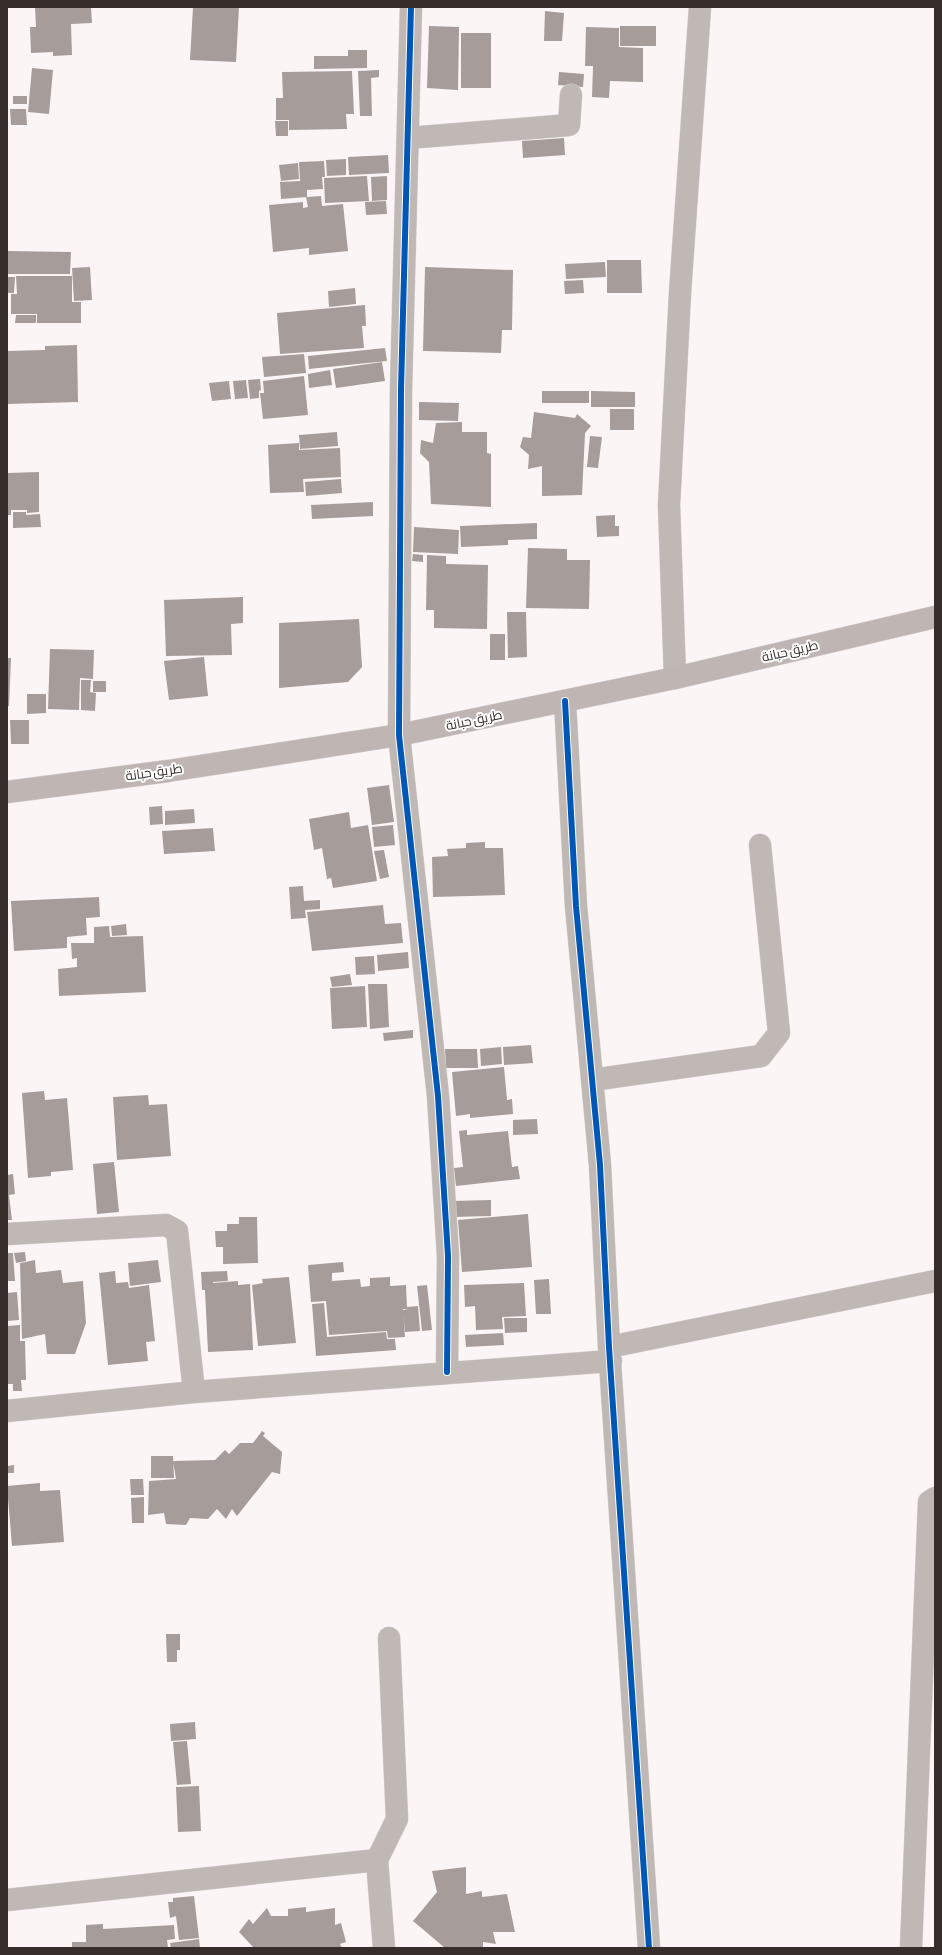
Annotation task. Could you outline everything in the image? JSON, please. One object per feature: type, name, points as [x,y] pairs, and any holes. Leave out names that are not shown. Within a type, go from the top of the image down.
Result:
[{"type":"street","points":[[411,7],[401,390],[399,735],[438,1096],[448,1256],[447,1372]]},
{"type":"street","points":[[675,678],[669,505],[680,293],[700,7]]},
{"type":"street","points":[[408,138],[569,125],[571,95]]},
{"type":"street","name":"طريق حبانة","points":[[7,792],[168,771],[399,735],[675,678],[935,617]]},
{"type":"street","points":[[566,701],[576,906],[600,1165],[610,1354],[649,1948]]},
{"type":"street","points":[[592,1080],[761,1056],[779,1032],[760,846]]},
{"type":"street","points":[[7,1234],[166,1225],[177,1231],[194,1392]]},
{"type":"street","points":[[7,1411],[194,1392],[447,1372],[610,1354],[935,1281]]},
{"type":"street","points":[[911,1948],[929,1502],[935,1498]]},
{"type":"street","points":[[384,1948],[377,1860],[397,1819],[389,1638]]},
{"type":"street","points":[[7,1900],[377,1860]]},
{"type":"building","points":[[35,7],[91,7],[92,23],[71,24],[72,55],[53,56],[53,52],[31,53],[30,27],[36,27]]},
{"type":"building","points":[[193,7],[239,7],[236,62],[190,60]]},
{"type":"building","points":[[545,11],[564,13],[562,41],[544,41]]},
{"type":"building","points":[[429,26],[459,27],[458,90],[427,88]]},
{"type":"building","points":[[620,26],[656,26],[656,46],[620,46]]},
{"type":"building","points":[[586,27],[619,28],[619,47],[643,48],[643,82],[610,81],[609,98],[592,97],[593,66],[585,66]]},
{"type":"building","points":[[461,33],[491,33],[491,88],[461,88]]},
{"type":"building","points":[[348,50],[367,50],[367,68],[314,69],[314,56],[348,56]]},
{"type":"building","points":[[32,68],[53,70],[49,114],[28,112]]},
{"type":"building","points":[[379,70],[379,77],[371,78],[372,116],[360,116],[358,71]]},
{"type":"building","points":[[352,71],[354,114],[346,114],[347,129],[289,130],[289,120],[276,120],[276,98],[283,98],[282,72]]},
{"type":"building","points":[[559,72],[584,74],[583,87],[558,85]]},
{"type":"building","points":[[13,96],[27,96],[27,104],[13,104]]},
{"type":"building","points":[[10,109],[26,109],[27,125],[11,125]]},
{"type":"building","points":[[275,121],[288,121],[288,136],[276,136]]},
{"type":"building","points":[[564,138],[565,155],[523,158],[522,141]]},
{"type":"building","points":[[388,155],[389,173],[349,175],[348,157]]},
{"type":"building","points":[[346,159],[346,175],[327,176],[326,160]]},
{"type":"building","points":[[324,161],[325,177],[322,177],[323,189],[307,190],[307,197],[281,199],[280,182],[300,181],[299,162]]},
{"type":"building","points":[[298,163],[299,179],[281,181],[279,165]]},
{"type":"building","points":[[367,176],[369,201],[325,203],[324,178]]},
{"type":"building","points":[[387,176],[387,200],[372,201],[371,177]]},
{"type":"building","points":[[321,196],[322,206],[343,204],[348,251],[309,255],[309,248],[273,252],[269,205],[303,202],[303,208],[308,207],[306,197]]},
{"type":"building","points":[[386,201],[387,214],[366,215],[365,202]]},
{"type":"building","points":[[7,251],[71,252],[70,274],[7,274]]},
{"type":"building","points":[[607,260],[641,260],[642,293],[607,293]]},
{"type":"building","points":[[605,262],[606,277],[566,279],[565,264]]},
{"type":"building","points":[[90,267],[92,300],[74,301],[72,268]]},
{"type":"building","points":[[425,267],[513,270],[512,330],[502,330],[501,353],[423,351]]},
{"type":"building","points":[[16,276],[72,276],[72,302],[81,302],[81,323],[37,323],[37,314],[11,314],[11,294],[17,294]]},
{"type":"building","points":[[7,277],[15,277],[14,293],[7,293]]},
{"type":"building","points":[[583,280],[584,293],[565,294],[564,281]]},
{"type":"building","points":[[355,288],[356,304],[329,307],[328,291]]},
{"type":"building","points":[[365,305],[366,326],[362,326],[364,348],[280,354],[277,313]]},
{"type":"building","points":[[16,315],[36,315],[36,323],[15,323]]},
{"type":"building","points":[[77,345],[78,402],[7,404],[7,351],[45,350],[45,346]]},
{"type":"building","points":[[385,348],[387,361],[309,369],[308,356]]},
{"type":"building","points":[[304,354],[306,373],[264,377],[262,357]]},
{"type":"building","points":[[382,362],[385,381],[336,388],[333,369]]},
{"type":"building","points":[[330,370],[332,385],[309,388],[308,374]]},
{"type":"building","points":[[304,376],[308,415],[263,419],[260,393],[264,393],[263,381]]},
{"type":"building","points":[[260,379],[261,390],[259,391],[259,398],[250,399],[248,380]]},
{"type":"building","points":[[246,380],[248,398],[235,399],[233,381]]},
{"type":"building","points":[[229,381],[231,399],[212,401],[209,383]]},
{"type":"building","points":[[542,391],[589,391],[589,403],[542,403]]},
{"type":"building","points":[[591,391],[635,392],[635,407],[591,407]]},
{"type":"building","points":[[419,402],[459,403],[458,421],[419,420]]},
{"type":"building","points":[[610,409],[634,409],[634,430],[610,430]]},
{"type":"building","points":[[534,412],[575,418],[577,414],[591,426],[585,433],[582,495],[542,496],[542,466],[528,469],[529,455],[520,447],[523,437],[531,438]]},
{"type":"building","points":[[462,422],[462,432],[487,432],[487,453],[491,454],[491,507],[431,504],[429,462],[420,453],[421,440],[433,443],[436,423]]},
{"type":"building","points":[[337,432],[338,446],[300,449],[299,435]]},
{"type":"building","points":[[590,436],[602,437],[598,468],[587,467]]},
{"type":"building","points":[[299,443],[299,450],[340,448],[341,477],[303,479],[304,492],[270,493],[268,445]]},
{"type":"building","points":[[39,472],[39,512],[27,513],[27,510],[11,510],[11,515],[7,515],[7,473]]},
{"type":"building","points":[[341,479],[342,493],[306,496],[305,482]]},
{"type":"building","points":[[373,502],[373,516],[312,519],[311,505]]},
{"type":"building","points":[[13,512],[26,512],[26,515],[40,514],[41,527],[13,528]]},
{"type":"building","points":[[615,515],[615,526],[619,526],[619,536],[597,537],[596,516]]},
{"type":"building","points":[[537,523],[537,539],[508,540],[508,545],[461,547],[460,526]]},
{"type":"building","points":[[414,527],[459,530],[458,554],[413,552]]},
{"type":"building","points":[[528,548],[567,549],[567,560],[590,560],[589,609],[526,608]]},
{"type":"building","points":[[413,554],[423,555],[423,562],[412,561]]},
{"type":"building","points":[[427,555],[446,556],[446,564],[488,565],[487,629],[434,628],[434,610],[426,610]]},
{"type":"building","points":[[243,597],[243,623],[231,624],[232,655],[166,656],[164,600]]},
{"type":"building","points":[[507,612],[526,612],[527,657],[508,658]]},
{"type":"building","points":[[359,619],[362,667],[348,682],[279,688],[279,623]]},
{"type":"building","points":[[490,634],[505,634],[505,660],[490,660]]},
{"type":"building","points":[[50,649],[94,650],[93,679],[80,678],[79,710],[48,709]]},
{"type":"building","points":[[204,657],[208,696],[169,700],[164,661]]},
{"type":"building","points":[[7,658],[11,658],[9,706],[7,706]]},
{"type":"building","points":[[81,680],[91,680],[90,692],[96,693],[95,711],[81,710]]},
{"type":"building","points":[[93,681],[106,681],[106,692],[93,692]]},
{"type":"building","points":[[27,694],[46,694],[46,713],[27,714]]},
{"type":"building","points":[[10,720],[29,720],[29,744],[11,744]]},
{"type":"building","points":[[389,785],[394,822],[372,825],[367,788]]},
{"type":"building","points":[[162,806],[163,824],[150,825],[149,807]]},
{"type":"building","points":[[194,809],[195,823],[165,825],[165,811]]},
{"type":"building","points":[[349,812],[351,828],[368,825],[377,881],[333,888],[331,878],[327,879],[322,848],[314,850],[309,819]]},
{"type":"building","points":[[393,825],[395,845],[374,847],[372,827]]},
{"type":"building","points":[[213,828],[215,851],[164,854],[162,831]]},
{"type":"building","points":[[485,842],[485,848],[503,848],[505,895],[433,897],[432,857],[448,856],[447,849],[466,848],[466,843]]},
{"type":"building","points":[[384,850],[389,877],[380,879],[374,851]]},
{"type":"building","points":[[303,886],[304,901],[320,900],[320,909],[305,910],[306,918],[291,919],[289,887]]},
{"type":"building","points":[[99,897],[100,917],[86,918],[87,935],[67,937],[67,948],[14,951],[11,901]]},
{"type":"building","points":[[383,905],[385,924],[401,923],[403,943],[312,951],[307,912]]},
{"type":"building","points":[[126,924],[127,935],[112,936],[111,926]]},
{"type":"building","points":[[109,926],[110,937],[143,936],[146,992],[59,996],[58,969],[77,967],[77,958],[72,959],[71,943],[94,943],[94,927]]},
{"type":"building","points":[[408,952],[409,968],[378,971],[377,955]]},
{"type":"building","points":[[374,956],[375,974],[356,975],[355,957]]},
{"type":"building","points":[[350,974],[352,985],[332,987],[330,977]]},
{"type":"building","points":[[368,984],[387,984],[389,1027],[370,1029]]},
{"type":"building","points":[[365,986],[367,1027],[332,1029],[330,988]]},
{"type":"building","points":[[413,1030],[413,1038],[384,1041],[383,1033]]},
{"type":"building","points":[[531,1045],[533,1063],[504,1065],[503,1047]]},
{"type":"building","points":[[501,1047],[502,1064],[481,1066],[480,1049]]},
{"type":"building","points":[[445,1049],[477,1049],[478,1068],[446,1068]]},
{"type":"building","points":[[504,1067],[507,1100],[512,1099],[513,1114],[470,1118],[470,1114],[456,1116],[452,1072]]},
{"type":"building","points":[[44,1091],[45,1100],[67,1098],[73,1170],[51,1172],[51,1176],[28,1178],[22,1093]]},
{"type":"building","points":[[148,1095],[149,1105],[167,1104],[171,1156],[117,1160],[113,1097]]},
{"type":"building","points":[[537,1119],[538,1134],[513,1135],[513,1120]]},
{"type":"building","points":[[467,1130],[467,1135],[508,1131],[512,1167],[518,1166],[520,1179],[456,1186],[454,1168],[463,1167],[459,1131]]},
{"type":"building","points":[[114,1162],[119,1212],[97,1214],[93,1164]]},
{"type":"building","points":[[13,1174],[15,1194],[9,1195],[12,1220],[7,1220],[7,1175]]},
{"type":"building","points":[[491,1200],[491,1216],[453,1217],[452,1201]]},
{"type":"building","points":[[528,1214],[532,1267],[462,1272],[458,1220]]},
{"type":"building","points":[[239,1217],[257,1217],[258,1263],[223,1264],[223,1247],[216,1247],[215,1231],[227,1231],[227,1224],[239,1224]]},
{"type":"building","points":[[25,1252],[26,1261],[16,1263],[14,1253]]},
{"type":"building","points":[[7,1253],[13,1253],[15,1281],[7,1281]]},
{"type":"building","points":[[35,1260],[36,1273],[61,1270],[63,1283],[83,1281],[86,1323],[75,1354],[47,1354],[45,1334],[22,1339],[20,1263]]},
{"type":"building","points":[[158,1260],[161,1282],[130,1286],[128,1263]]},
{"type":"building","points":[[343,1262],[344,1272],[332,1273],[332,1281],[360,1279],[361,1287],[370,1286],[370,1278],[390,1277],[390,1286],[406,1285],[407,1307],[418,1306],[420,1331],[405,1332],[403,1314],[405,1337],[388,1338],[387,1331],[329,1335],[326,1301],[311,1302],[308,1265]]},
{"type":"building","points":[[115,1271],[116,1283],[128,1282],[129,1288],[149,1285],[155,1341],[146,1342],[148,1361],[108,1365],[99,1273]]},
{"type":"building","points":[[227,1271],[228,1281],[213,1283],[238,1281],[238,1285],[250,1284],[253,1350],[208,1352],[205,1290],[202,1290],[201,1272]]},
{"type":"building","points":[[289,1277],[296,1343],[258,1346],[252,1285],[263,1283],[262,1279]]},
{"type":"building","points":[[549,1279],[551,1314],[536,1314],[534,1280]]},
{"type":"building","points":[[524,1283],[526,1316],[502,1317],[503,1329],[476,1330],[475,1306],[465,1307],[464,1285]]},
{"type":"building","points":[[427,1285],[432,1330],[422,1331],[417,1286]]},
{"type":"building","points":[[17,1292],[19,1320],[7,1321],[7,1293]]},
{"type":"building","points":[[324,1303],[327,1337],[386,1332],[387,1339],[395,1339],[396,1350],[316,1356],[312,1304]]},
{"type":"building","points":[[504,1318],[527,1318],[527,1332],[505,1333]]},
{"type":"building","points":[[20,1325],[20,1341],[25,1341],[26,1380],[21,1380],[22,1391],[13,1391],[13,1384],[7,1384],[7,1326]]},
{"type":"building","points":[[503,1333],[504,1345],[466,1347],[465,1335]]},
{"type":"building","points":[[262,1431],[265,1433],[263,1436],[282,1452],[280,1474],[272,1472],[237,1516],[232,1509],[226,1519],[217,1509],[208,1519],[190,1518],[186,1525],[166,1524],[164,1513],[148,1515],[149,1481],[176,1479],[173,1461],[215,1460],[225,1450],[229,1454],[240,1443],[253,1443]]},
{"type":"building","points":[[151,1456],[173,1456],[174,1478],[151,1478]]},
{"type":"building","points":[[14,1465],[14,1473],[7,1473],[7,1466]]},
{"type":"building","points":[[130,1479],[143,1479],[144,1495],[131,1495]]},
{"type":"building","points":[[40,1483],[40,1491],[60,1490],[64,1542],[12,1546],[7,1486]]},
{"type":"building","points":[[144,1497],[144,1523],[132,1523],[131,1498]]},
{"type":"building","points":[[166,1634],[180,1634],[180,1650],[177,1650],[177,1662],[167,1662]]},
{"type":"building","points":[[195,1722],[196,1739],[171,1741],[170,1724]]},
{"type":"building","points":[[187,1741],[191,1784],[177,1785],[173,1742]]},
{"type":"building","points":[[199,1786],[201,1831],[178,1832],[176,1787]]},
{"type":"building","points":[[466,1867],[466,1894],[482,1891],[482,1897],[507,1894],[515,1932],[493,1932],[496,1944],[483,1942],[483,1948],[445,1948],[413,1921],[437,1892],[432,1871]]},
{"type":"building","points":[[194,1896],[199,1938],[179,1940],[176,1916],[170,1918],[168,1902],[173,1902],[173,1898]]},
{"type":"building","points":[[306,1907],[306,1912],[335,1908],[335,1925],[341,1923],[346,1942],[340,1944],[342,1948],[254,1948],[239,1932],[249,1919],[253,1924],[267,1908],[271,1916],[288,1916],[288,1909]]},
{"type":"building","points":[[103,1924],[103,1929],[174,1925],[175,1939],[167,1940],[168,1948],[72,1948],[72,1942],[86,1942],[86,1925]]},
{"type":"building","points":[[199,1939],[200,1948],[171,1948],[170,1943]]},
{"type":"cycle path","points":[[411,7],[401,390],[399,735],[438,1096],[448,1256],[447,1372]]},
{"type":"cycle path","points":[[565,701],[576,906],[600,1165],[609,1347],[649,1948]]}]
